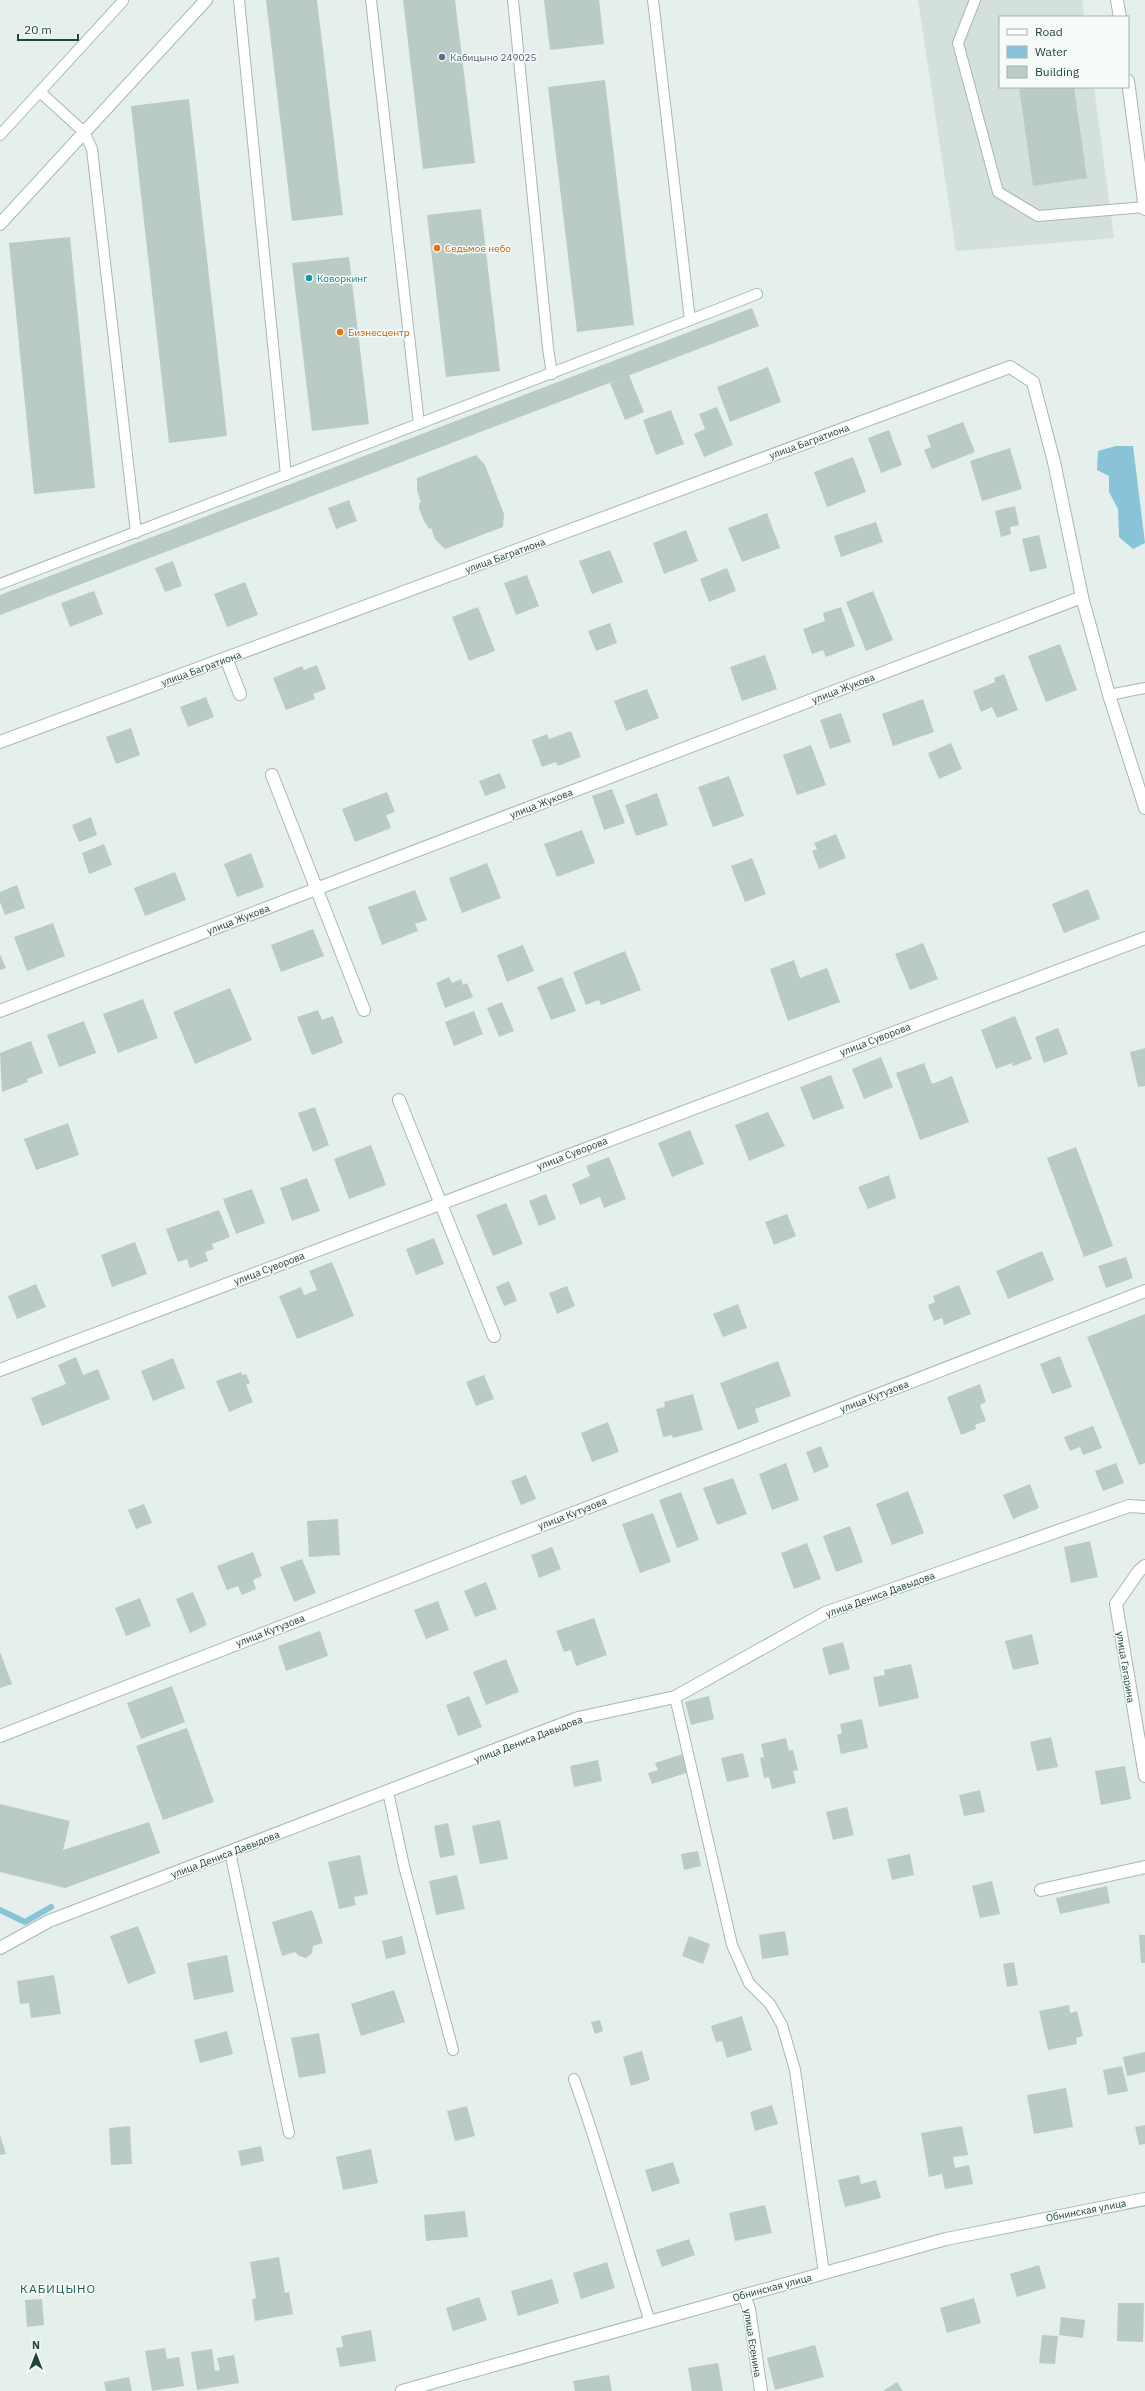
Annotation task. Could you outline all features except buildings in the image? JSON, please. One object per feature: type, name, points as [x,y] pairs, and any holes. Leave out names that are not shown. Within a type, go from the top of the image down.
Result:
[{"type":"street","points":[[0,224],[206,0]]},
{"type":"street","points":[[1117,0],[1120,16]]},
{"type":"street","points":[[1129,88],[1145,208]]},
{"type":"street","name":"улица Багратиона","points":[[0,742],[1010,367],[1033,382],[1054,462],[1082,597]]},
{"type":"street","points":[[1082,597],[1109,695],[1145,808]]},
{"type":"street","name":"улица Жукова","points":[[0,1011],[316,888],[1082,597]]},
{"type":"street","points":[[226,658],[240,694]]},
{"type":"street","points":[[272,776],[364,1010]]},
{"type":"street","name":"улица Суворова","points":[[0,1370],[1145,938]]},
{"type":"street","points":[[399,1100],[494,1336]]},
{"type":"street","name":"улица Кутузова","points":[[0,1736],[1145,1291]]},
{"type":"street","name":"улица Дениса Давыдова","points":[[0,1948],[49,1921],[578,1718],[675,1697],[825,1613],[1129,1506],[1145,1507]]},
{"type":"street","name":"улица Гагарина","points":[[1145,1566],[1139,1571],[1116,1604],[1145,1776]]},
{"type":"street","points":[[1041,1890],[1145,1867]]},
{"type":"street","name":"Обнинская улица","points":[[402,2391],[946,2239],[1145,2199]]},
{"type":"street","name":"улица Есенина","points":[[744,2295],[749,2309],[761,2391]]},
{"type":"lane","points":[[0,135],[123,0]]},
{"type":"lane","points":[[239,0],[286,475]]},
{"type":"lane","points":[[371,0],[418,424]]},
{"type":"lane","points":[[513,0],[548,348],[552,374]]},
{"type":"lane","points":[[653,0],[690,320]]},
{"type":"lane","points":[[975,0],[958,43],[998,192],[1038,216],[1145,208]]},
{"type":"lane","points":[[40,92],[84,132],[92,149],[136,533]]},
{"type":"lane","points":[[0,584],[552,374],[757,294]]},
{"type":"lane","points":[[1109,695],[1145,688]]},
{"type":"lane","points":[[675,1697],[732,1945],[749,1983],[770,2004],[782,2025],[796,2070],[824,2273]]},
{"type":"lane","points":[[388,1792],[404,1866],[453,2050]]},
{"type":"lane","points":[[230,1852],[289,2133]]},
{"type":"lane","points":[[574,2079],[597,2142],[622,2233],[650,2322]]},
{"type":"shaded area","points":[[918,0],[1082,0],[1084,16],[999,16],[999,88],[1094,88],[1114,238],[956,251]]},
{"type":"water","points":[[1116,446],[1133,446],[1145,543],[1133,549],[1119,537],[1118,509],[1109,492],[1109,476],[1097,470],[1098,451]]},
{"type":"waterway","points":[[0,1910],[25,1922],[51,1907]]},
{"type":"place","name":"Кабицыно 249025","points":[[442,57]]},
{"type":"place","name":"Седьмое небо","points":[[437,248]]},
{"type":"place","name":"Коворкинг","points":[[309,278]]},
{"type":"place","name":"Бизнесцентр","points":[[340,332]]},
{"type":"district","name":"КАБИЦЫНО","points":[[58,2289]]}]
